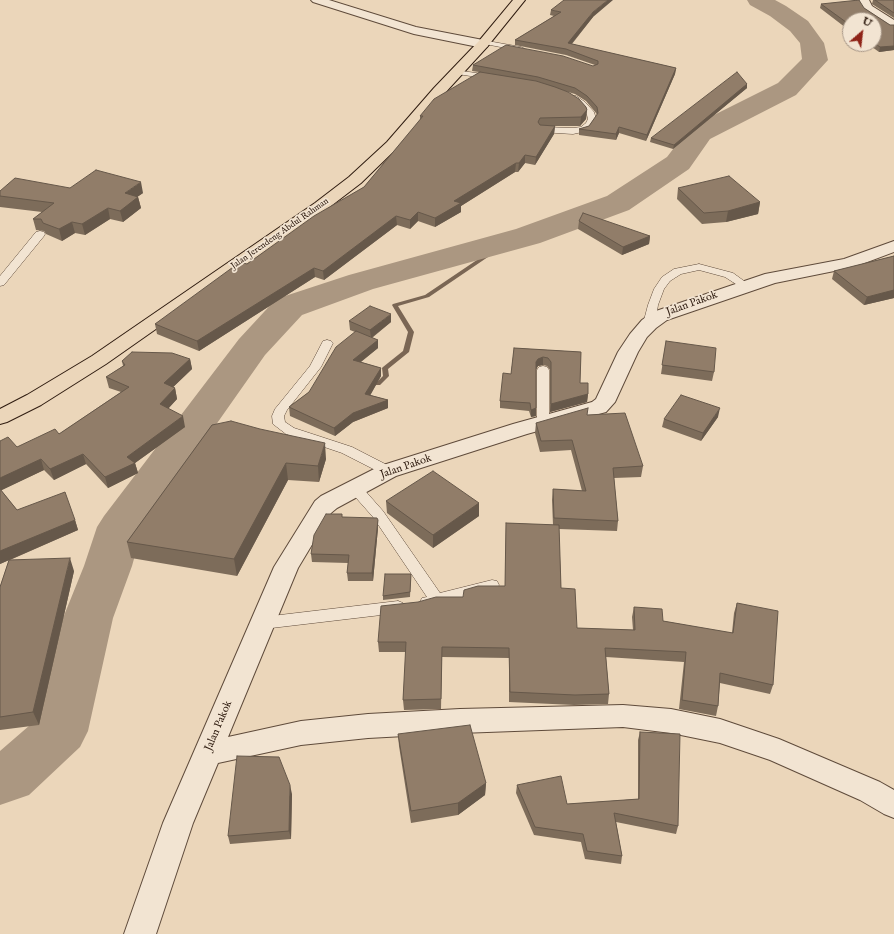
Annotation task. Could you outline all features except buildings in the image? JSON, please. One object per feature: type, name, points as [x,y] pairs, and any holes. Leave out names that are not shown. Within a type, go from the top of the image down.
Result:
[{"type":"highway","name":"Jalan Jerendeng Abdul Rahman","points":[[0,417],[34,400],[80,372],[321,206],[364,173],[392,146],[484,43],[519,0]]},
{"type":"street","points":[[316,0],[414,30],[484,43]]},
{"type":"street","points":[[863,0],[868,8],[894,25]]},
{"type":"street","name":"Jalan Pakok","points":[[140,934],[178,823],[286,567],[323,507],[335,498],[354,488],[398,468],[520,429],[595,409],[603,404],[617,378],[628,352],[649,324],[660,316],[689,304],[771,278],[842,264],[894,246]]},
{"type":"street","points":[[208,753],[301,733],[368,726],[460,721],[623,716],[671,721],[720,731],[779,751],[870,791],[894,805]]},
{"type":"lane","points":[[484,43],[529,50]]},
{"type":"lane","points":[[457,72],[503,80]]},
{"type":"lane","points":[[543,130],[573,131],[584,129],[592,119],[591,114],[582,104],[565,94]]},
{"type":"lane","points":[[0,283],[40,234]]},
{"type":"lane","points":[[649,324],[653,305],[659,289],[666,279],[678,271],[699,267],[729,275],[746,286]]},
{"type":"lane","points":[[327,343],[315,367],[281,409],[278,416],[279,424],[290,431],[398,468]]},
{"type":"lane","points":[[543,370],[543,423]]},
{"type":"lane","points":[[354,488],[378,514],[436,599]]},
{"type":"lane","points":[[263,623],[418,604],[492,585]]},
{"type":"waterway","points":[[0,780],[9,778],[61,731],[88,618],[108,566],[120,527],[252,347],[289,307],[361,282],[528,236],[618,203],[678,163],[700,133],[787,89],[815,60],[812,43],[799,26],[778,11],[758,0]]},
{"type":"waterway","points":[[378,384],[386,376],[385,368],[406,352],[411,332],[395,305],[427,296],[508,241]]}]
